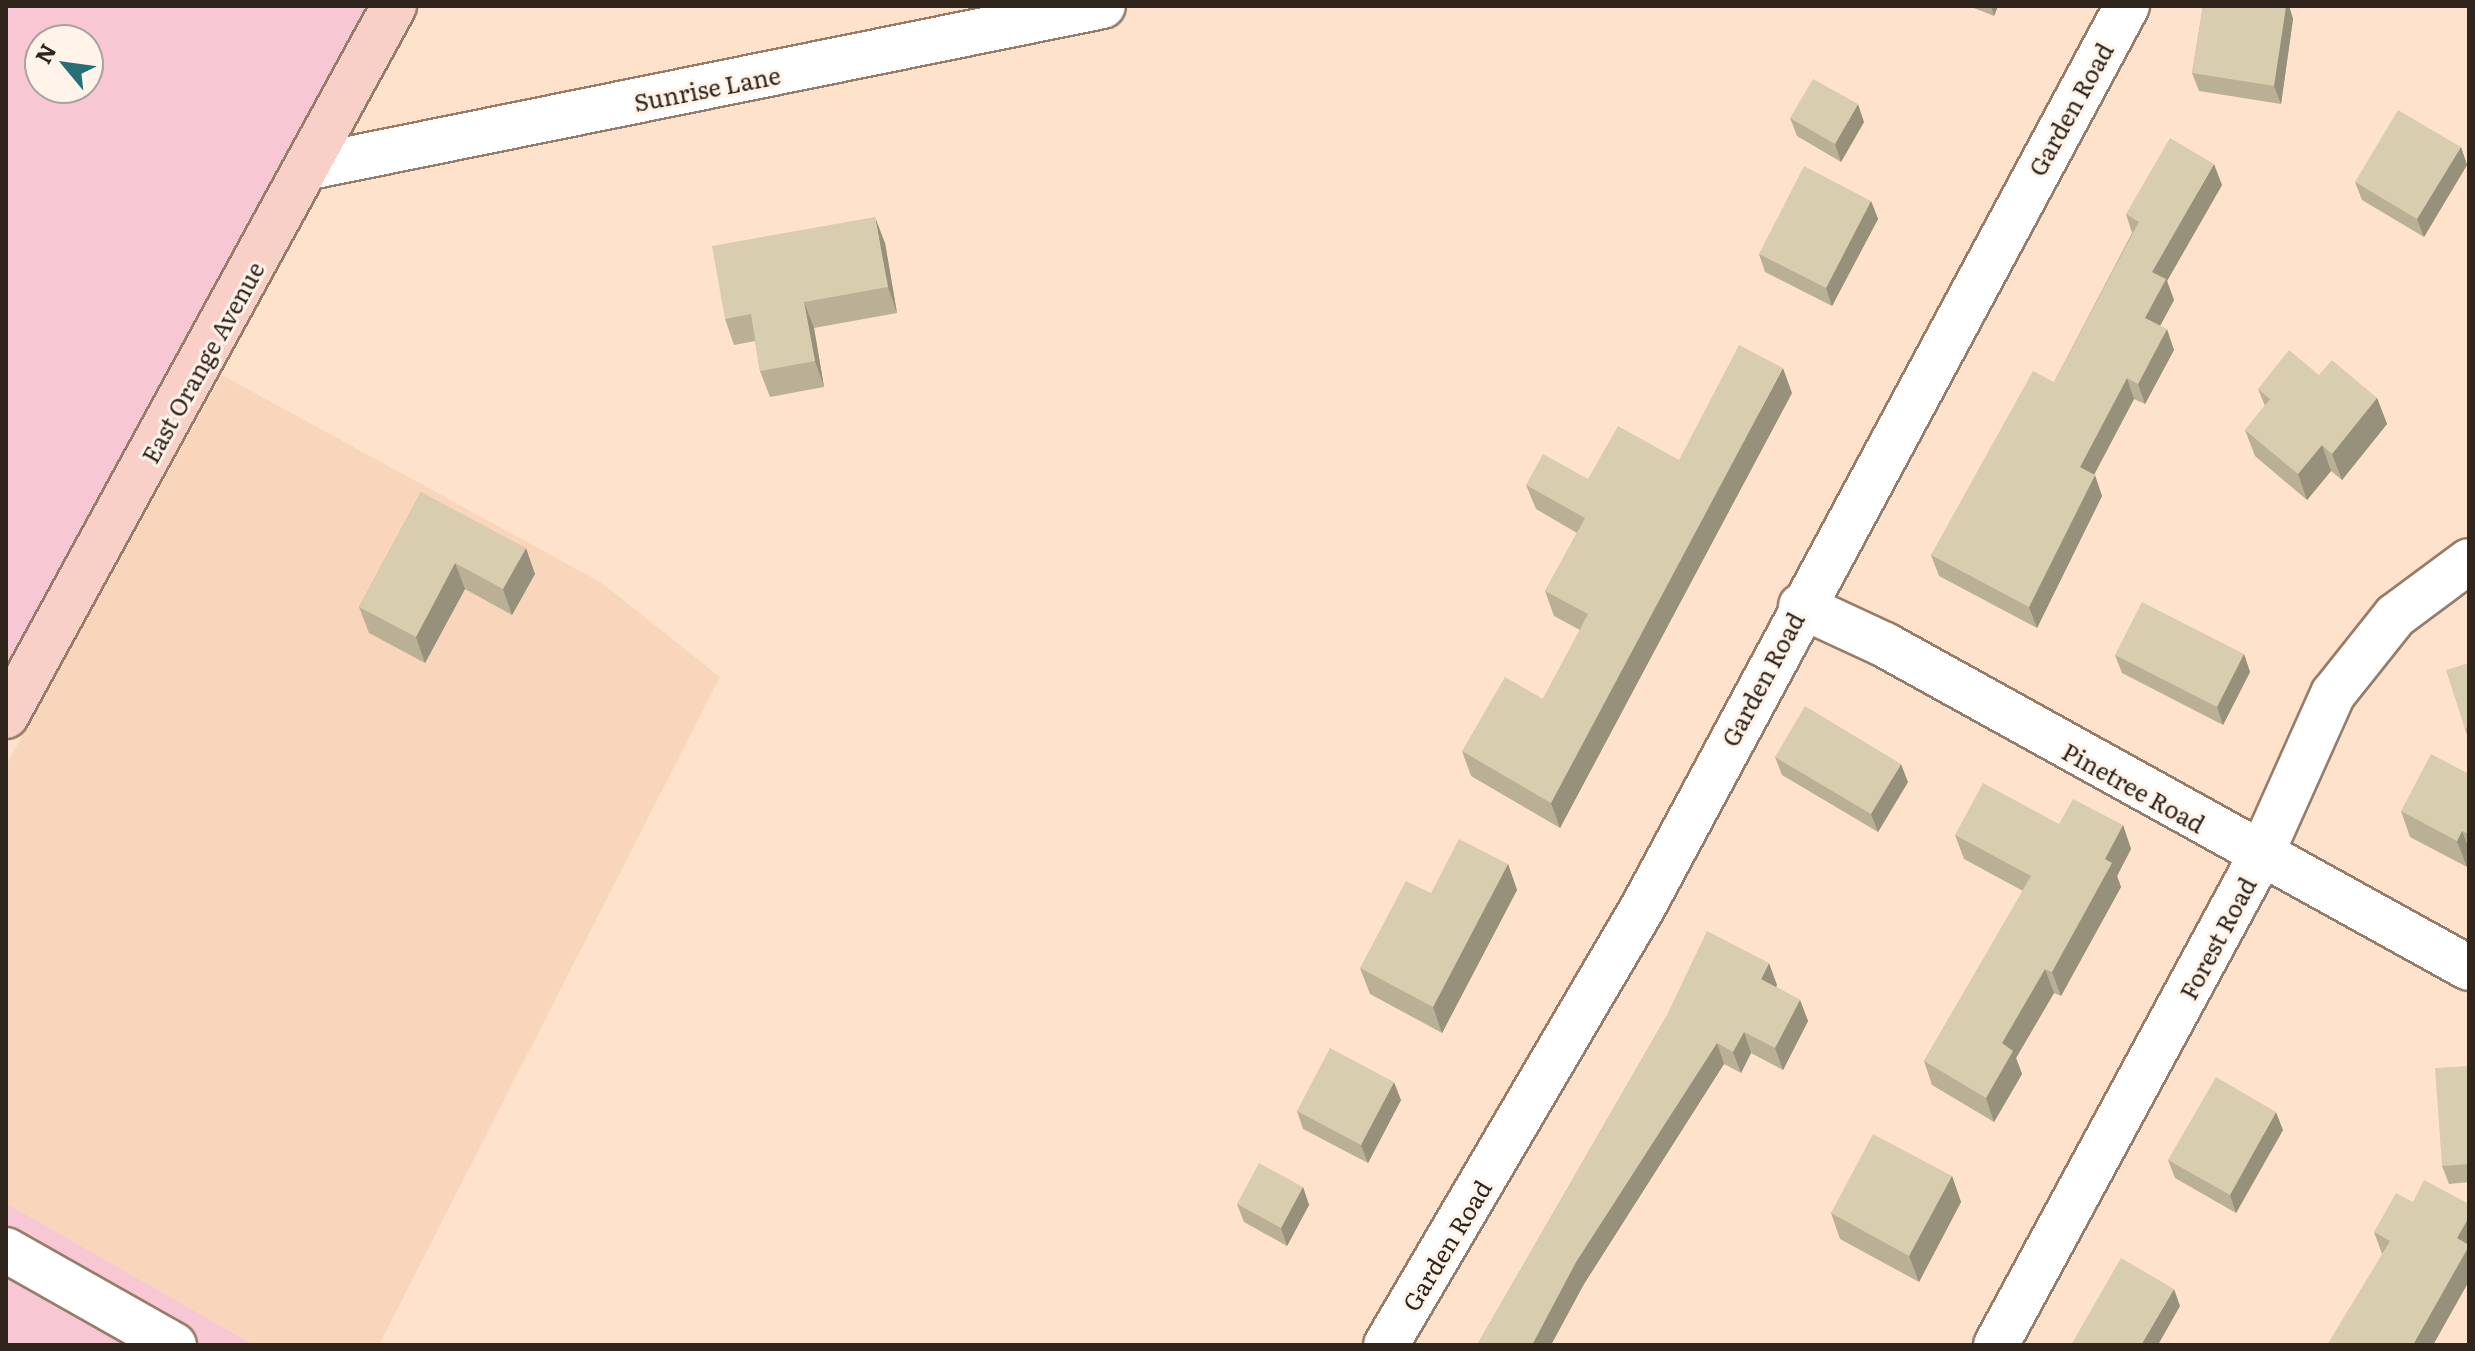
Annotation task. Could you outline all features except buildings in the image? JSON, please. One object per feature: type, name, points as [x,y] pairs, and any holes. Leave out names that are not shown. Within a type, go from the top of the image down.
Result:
[{"type":"main road","name":"East Orange Avenue","points":[[6,716],[310,167],[394,6]]},
{"type":"street","name":"Sunrise Lane","points":[[310,167],[1103,6]]},
{"type":"street","name":"Garden Road","points":[[1386,1345],[1635,920],[1801,606],[2127,6]]},
{"type":"street","name":"Forest Road","points":[[1996,1345],[2260,857],[2333,694],[2358,656],[2395,616],[2469,561]]},
{"type":"street","name":"Pinetree Road","points":[[1801,606],[1885,645],[2260,857],[2469,968]]},
{"type":"street","points":[[6,1250],[174,1345]]},
{"type":"shaded area","points":[[6,6],[367,6],[6,666]]},
{"type":"shaded area","points":[[222,375],[602,583],[720,677],[379,1345],[254,1345],[6,1203],[6,765]]},
{"type":"shaded area","points":[[6,1203],[254,1345],[6,1345]]}]
